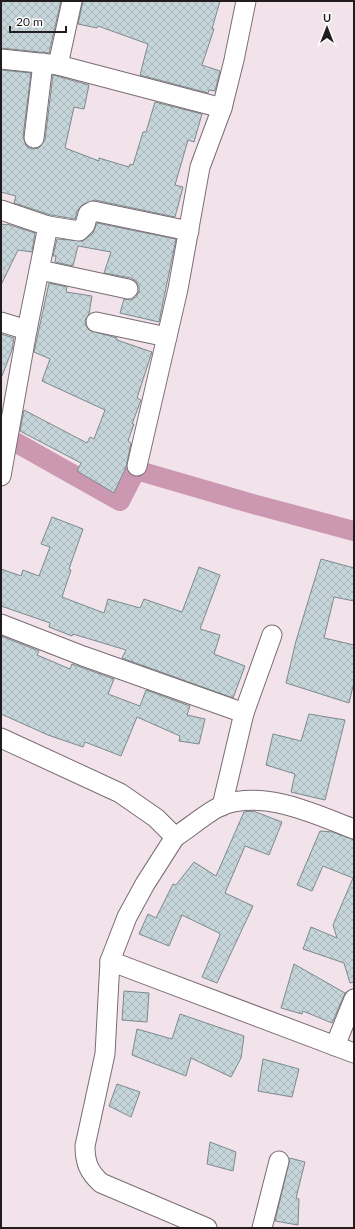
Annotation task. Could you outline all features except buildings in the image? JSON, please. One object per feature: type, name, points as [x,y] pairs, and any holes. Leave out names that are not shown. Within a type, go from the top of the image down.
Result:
[{"type":"street","points":[[34,138],[50,64],[72,1]]},
{"type":"street","points":[[137,466],[178,289],[200,167],[222,108],[234,60],[246,1]]},
{"type":"street","points":[[1,58],[50,64],[222,108]]},
{"type":"street","points":[[1,210],[48,226],[80,231],[85,225],[88,214],[93,211],[189,231]]},
{"type":"street","points":[[1,476],[27,330],[48,226]]},
{"type":"street","points":[[40,270],[128,289]]},
{"type":"street","points":[[1,322],[27,330]]},
{"type":"street","points":[[96,322],[167,337]]},
{"type":"street","points":[[1,624],[83,656],[244,713]]},
{"type":"street","points":[[222,806],[244,713],[272,635]]},
{"type":"street","points":[[1,738],[120,793],[156,818],[175,838]]},
{"type":"street","points":[[207,1228],[101,1184],[89,1169],[85,1159],[85,1146],[106,1043],[110,961],[127,917],[145,884],[175,838],[222,806],[247,801],[277,803],[308,812],[354,829]]},
{"type":"street","points":[[110,961],[354,1053]]},
{"type":"street","points":[[335,1046],[354,999]]},
{"type":"street","points":[[262,1228],[279,1161]]},
{"type":"waterway","points":[[1,434],[120,501],[136,470],[253,504],[354,531]]}]
